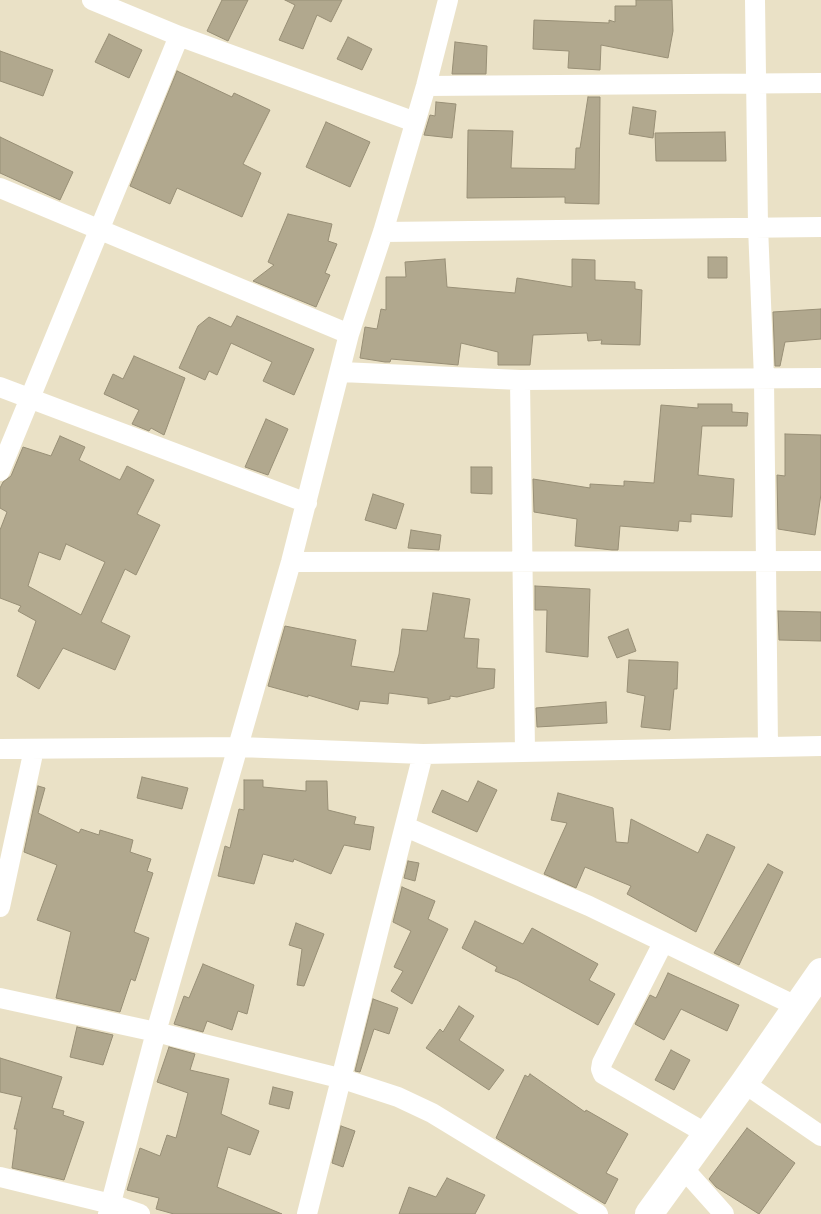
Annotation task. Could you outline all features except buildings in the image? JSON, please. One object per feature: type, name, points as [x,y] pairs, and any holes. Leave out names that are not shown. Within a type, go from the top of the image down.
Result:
[{"type":"street","points":[[92,0],[140,9],[179,36],[415,122]]},
{"type":"street","points":[[109,1209],[156,1032],[291,562],[341,372],[349,334],[383,232],[426,86],[448,0]]},
{"type":"street","points":[[755,0],[758,226],[764,379],[768,747]]},
{"type":"street","points":[[0,471],[31,400],[98,230],[179,36]]},
{"type":"street","points":[[426,86],[821,83]]},
{"type":"street","points":[[0,188],[349,334]]},
{"type":"street","points":[[383,232],[758,226],[821,227]]},
{"type":"street","points":[[341,372],[520,380],[821,378]]},
{"type":"street","points":[[520,380],[525,751]]},
{"type":"street","points":[[0,387],[307,502]]},
{"type":"street","points":[[291,562],[821,561]]},
{"type":"street","points":[[0,749],[239,747],[423,754],[821,746]]},
{"type":"street","points":[[0,907],[34,749]]},
{"type":"street","points":[[307,1214],[343,1079],[423,754]]},
{"type":"street","points":[[406,827],[589,906],[798,1007]]},
{"type":"street","points":[[663,943],[602,1063],[601,1069],[603,1074],[707,1134]]},
{"type":"street","points":[[649,1214],[744,1083],[821,972]]},
{"type":"street","points":[[0,998],[156,1032],[343,1079],[398,1097],[432,1113],[598,1214]]},
{"type":"street","points":[[744,1083],[821,1136]]},
{"type":"street","points":[[683,1168],[724,1214]]},
{"type":"street","points":[[0,1177],[109,1209],[140,1214]]}]
